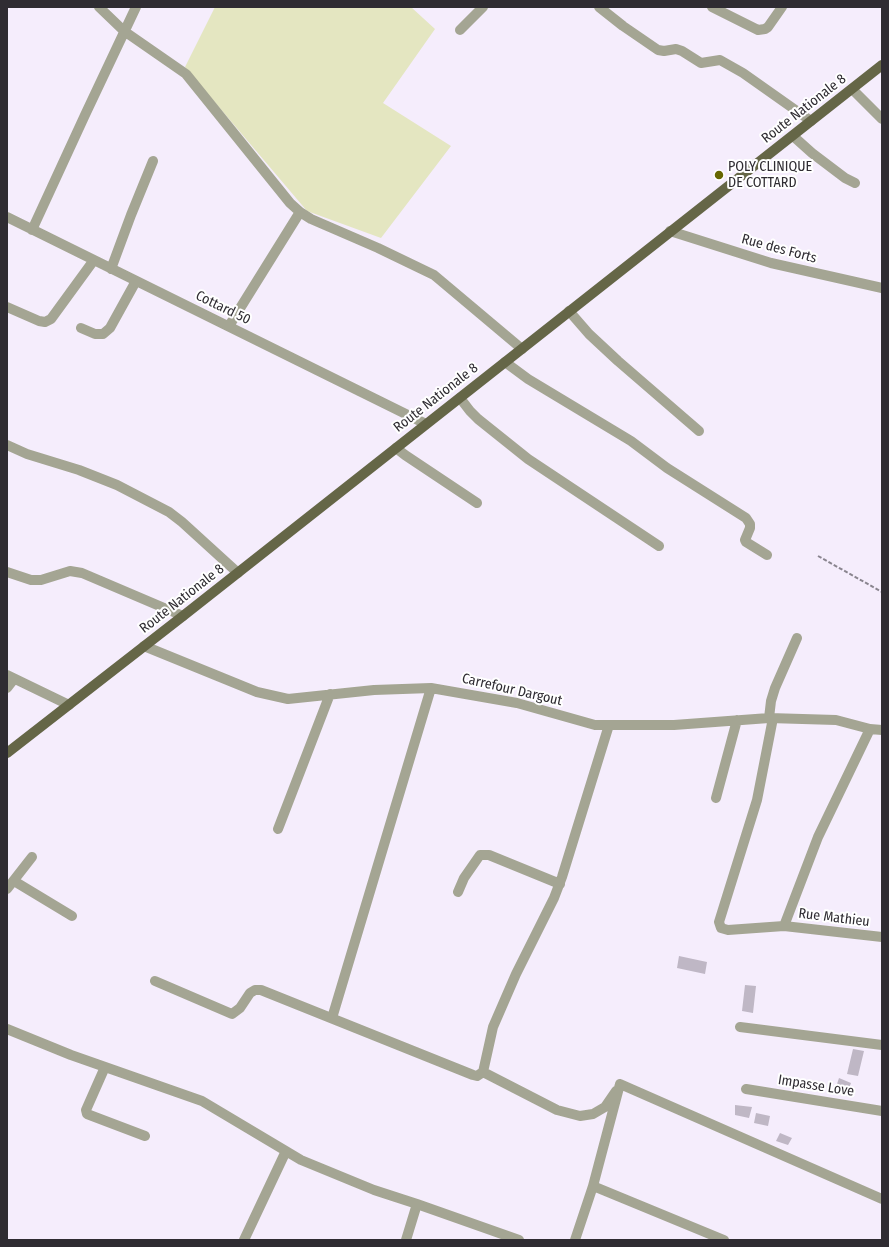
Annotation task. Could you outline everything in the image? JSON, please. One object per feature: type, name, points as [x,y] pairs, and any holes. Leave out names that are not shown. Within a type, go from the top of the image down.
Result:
[{"type":"main road","name":"Route Nationale 8","points":[[7,753],[238,573],[882,65]]},
{"type":"street","points":[[99,7],[124,32],[186,74],[290,203],[300,212],[311,219],[378,248],[434,275],[522,349]]},
{"type":"street","points":[[32,230],[136,7]]},
{"type":"street","points":[[460,30],[482,7]]},
{"type":"street","points":[[599,7],[623,26],[658,50],[682,50],[701,62],[720,60],[744,73],[811,121]]},
{"type":"street","points":[[712,7],[758,30],[768,28],[782,7]]},
{"type":"street","points":[[852,89],[882,119]]},
{"type":"street","points":[[793,136],[812,153],[845,178],[855,183]]},
{"type":"street","points":[[111,269],[131,215],[154,161]]},
{"type":"street","points":[[229,326],[300,212]]},
{"type":"street","name":"Cottard 50","points":[[7,217],[426,424]]},
{"type":"street","name":"Rue des Forts","points":[[670,232],[771,263],[882,288]]},
{"type":"street","points":[[7,307],[39,321],[45,322],[51,319],[94,260]]},
{"type":"street","points":[[81,328],[95,334],[103,334],[110,328],[136,281]]},
{"type":"street","points":[[569,311],[589,334],[618,361],[700,431]]},
{"type":"street","points":[[505,362],[528,379],[631,441],[667,468],[746,518],[750,524],[750,528],[745,540],[748,544],[767,555]]},
{"type":"street","points":[[460,398],[478,419],[528,459],[659,546]]},
{"type":"street","points":[[7,445],[27,454],[80,470],[117,485],[169,512],[238,573]]},
{"type":"street","points":[[396,448],[477,504]]},
{"type":"street","points":[[7,572],[31,580],[41,580],[70,571],[82,573],[183,616]]},
{"type":"street","points":[[771,718],[771,701],[775,688],[797,638]]},
{"type":"street","name":"Carrefour Dargout","points":[[144,646],[257,692],[288,699],[374,690],[431,688],[517,703],[594,725],[674,725],[771,718],[836,720],[870,729],[882,730]]},
{"type":"street","points":[[7,688],[11,677],[69,705]]},
{"type":"street","points":[[332,1018],[431,688]]},
{"type":"street","points":[[278,829],[330,694]]},
{"type":"street","name":"Rue Mathieu","points":[[771,718],[757,800],[719,922],[721,928],[728,930],[784,926],[882,938]]},
{"type":"street","points":[[716,798],[737,720]]},
{"type":"street","points":[[155,981],[232,1014],[240,1008],[250,993],[255,990],[261,990],[477,1076],[483,1072],[493,1027],[516,974],[560,884],[609,725]]},
{"type":"street","points":[[784,926],[818,837],[870,729]]},
{"type":"street","points":[[458,892],[464,878],[480,855],[489,855],[560,884]]},
{"type":"street","points":[[32,857],[10,885],[72,916]]},
{"type":"street","points":[[740,1027],[882,1045]]},
{"type":"street","points":[[7,1029],[72,1055],[202,1102],[301,1160],[374,1190],[417,1204],[502,1237],[520,1240]]},
{"type":"street","points":[[105,1067],[86,1113],[89,1116],[145,1136]]},
{"type":"street","points":[[483,1072],[558,1110],[580,1116],[593,1114],[604,1107],[620,1084]]},
{"type":"street","points":[[575,1240],[593,1186],[620,1084]]},
{"type":"street","points":[[620,1084],[882,1199]]},
{"type":"street","name":"Impasse Love","points":[[746,1089],[882,1111]]},
{"type":"street","points":[[244,1240],[286,1151]]},
{"type":"street","points":[[593,1186],[724,1240]]},
{"type":"street","points":[[406,1240],[417,1204]]},
{"type":"path","points":[[818,556],[882,592]]},
{"type":"green space","points":[[215,7],[411,7],[435,29],[383,103],[451,146],[381,238],[307,211],[185,67]]},
{"type":"building","points":[[679,956],[707,962],[705,974],[677,968]]},
{"type":"building","points":[[745,985],[756,986],[753,1013],[742,1011]]},
{"type":"building","points":[[853,1049],[864,1051],[858,1076],[847,1074]]},
{"type":"building","points":[[839,1078],[851,1083],[847,1094],[835,1090]]},
{"type":"building","points":[[735,1105],[752,1107],[749,1118],[735,1115]]},
{"type":"building","points":[[756,1113],[770,1116],[768,1126],[754,1123]]},
{"type":"building","points":[[780,1133],[792,1138],[788,1145],[776,1141]]},
{"type":"place","name":"POLY CLINIQUE DE COTTARD","points":[[719,175]]}]
